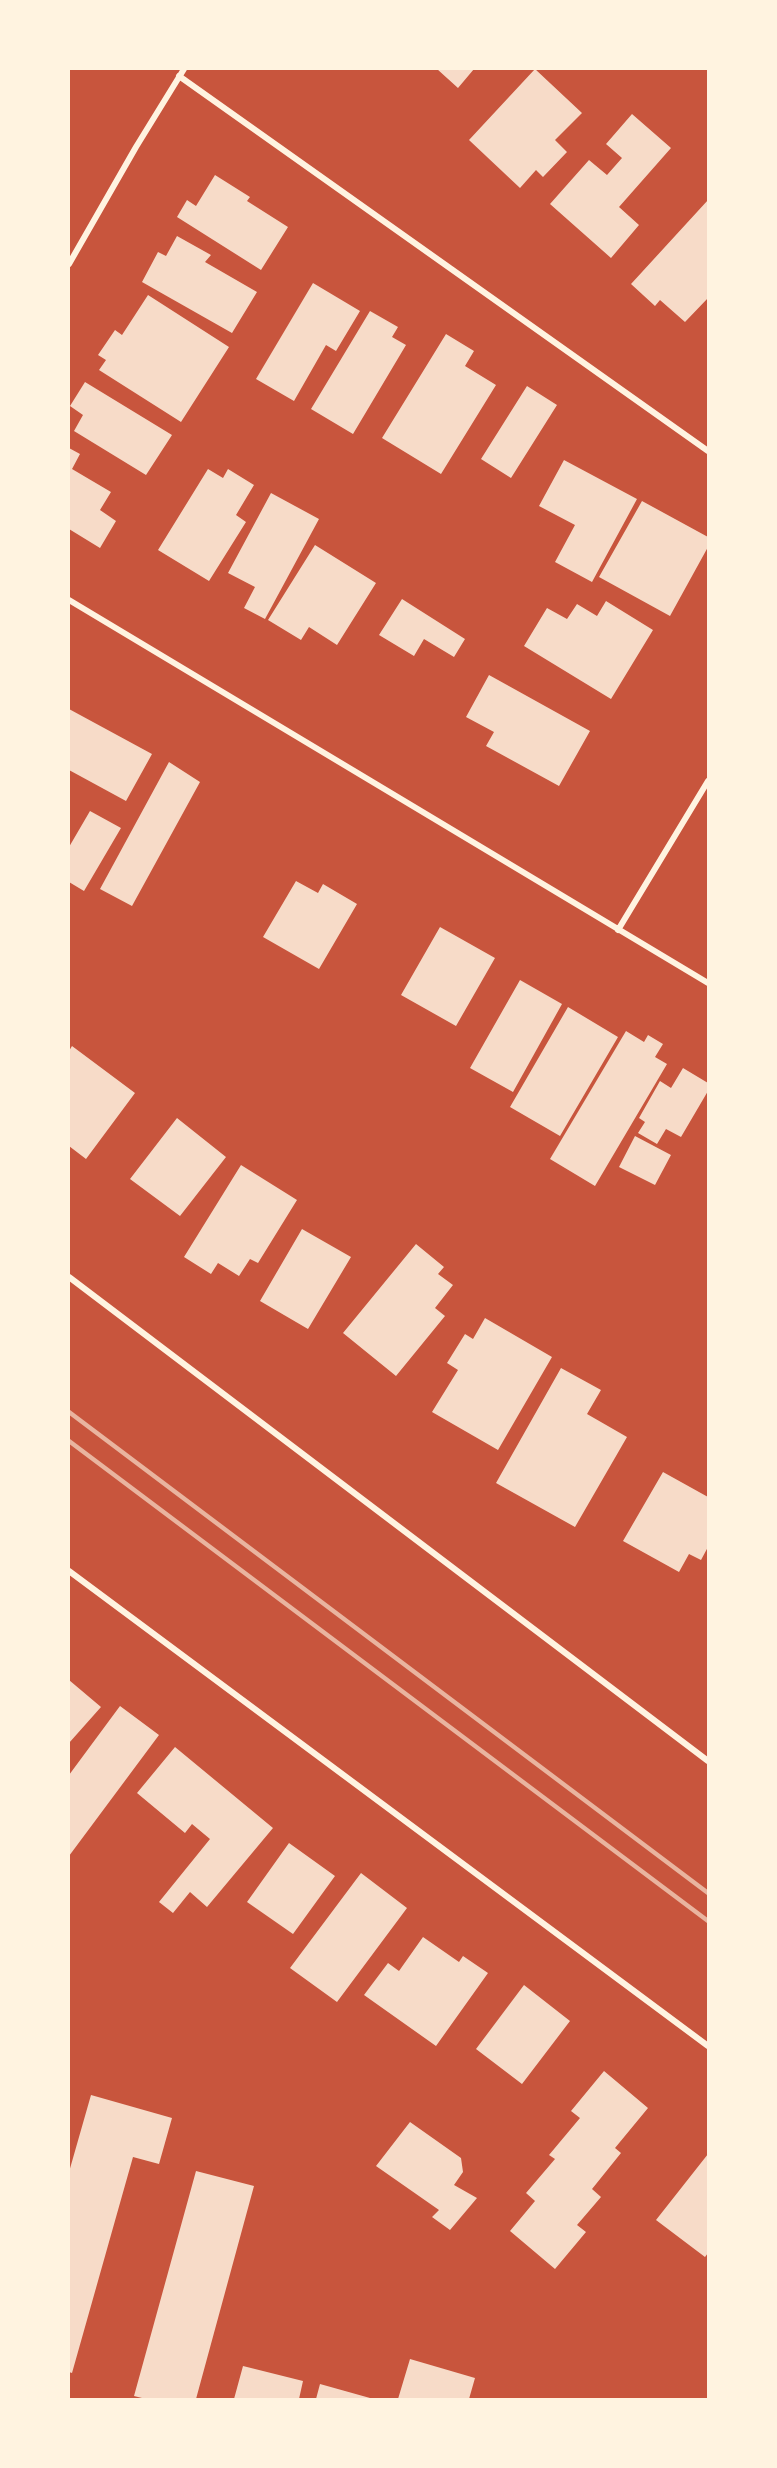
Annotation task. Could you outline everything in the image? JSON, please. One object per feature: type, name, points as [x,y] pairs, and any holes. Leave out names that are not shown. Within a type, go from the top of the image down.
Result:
[{"type":"street","points":[[69,264],[184,69]]},
{"type":"street","points":[[179,76],[708,451]]},
{"type":"street","points":[[69,600],[708,983]]},
{"type":"street","points":[[618,930],[708,781]]},
{"type":"street","points":[[69,1277],[708,1761]]},
{"type":"street","points":[[69,1571],[708,2046]]},
{"type":"building","points":[[437,69],[474,69],[458,88]]},
{"type":"building","points":[[535,69],[582,113],[555,140],[567,152],[543,177],[536,170],[520,188],[469,140]]},
{"type":"building","points":[[632,114],[671,148],[619,207],[639,225],[611,258],[550,204],[589,160],[607,175],[622,158],[606,144]]},
{"type":"building","points":[[215,175],[250,197],[247,201],[288,227],[261,270],[177,217],[187,200],[196,206]]},
{"type":"building","points":[[708,200],[708,298],[685,322],[660,300],[655,306],[631,284]]},
{"type":"building","points":[[177,236],[211,255],[205,262],[257,292],[232,333],[142,282],[158,252],[166,256]]},
{"type":"building","points":[[313,283],[360,311],[336,351],[326,345],[294,401],[256,379]]},
{"type":"building","points":[[148,295],[229,347],[181,422],[99,370],[106,360],[98,355],[115,330],[122,335]]},
{"type":"building","points":[[370,311],[398,327],[392,337],[406,345],[353,434],[311,409]]},
{"type":"building","points":[[446,334],[474,351],[465,366],[496,385],[441,474],[382,438]]},
{"type":"building","points":[[85,382],[172,435],[146,475],[74,431],[83,415],[70,406]]},
{"type":"building","points":[[527,386],[557,405],[511,478],[481,459]]},
{"type":"building","points":[[69,448],[80,454],[72,469],[111,492],[100,510],[116,521],[100,548],[69,529]]},
{"type":"building","points":[[564,460],[637,499],[592,582],[555,562],[575,525],[539,506]]},
{"type":"building","points":[[208,469],[223,478],[228,469],[254,485],[236,515],[246,522],[209,581],[158,550]]},
{"type":"building","points":[[271,493],[319,519],[265,619],[244,608],[255,587],[228,573]]},
{"type":"building","points":[[642,501],[708,537],[708,547],[670,616],[599,577]]},
{"type":"building","points":[[315,545],[376,583],[337,645],[309,627],[301,640],[268,620]]},
{"type":"building","points":[[402,599],[465,639],[454,657],[424,639],[414,656],[379,635]]},
{"type":"building","points":[[606,601],[653,630],[611,699],[524,646],[547,608],[567,619],[577,604],[597,616]]},
{"type":"building","points":[[489,675],[590,731],[559,786],[486,746],[494,732],[466,717]]},
{"type":"building","points":[[69,709],[152,754],[126,801],[69,770]]},
{"type":"building","points":[[169,762],[200,782],[132,906],[100,889]]},
{"type":"building","points":[[90,811],[121,828],[84,891],[69,882],[69,847]]},
{"type":"building","points":[[296,881],[318,893],[323,884],[357,904],[319,969],[263,937]]},
{"type":"building","points":[[440,927],[495,958],[456,1026],[401,995]]},
{"type":"building","points":[[520,980],[562,1004],[513,1092],[470,1068]]},
{"type":"building","points":[[568,1007],[618,1037],[560,1136],[510,1107]]},
{"type":"building","points":[[626,1031],[644,1042],[648,1035],[663,1044],[655,1057],[667,1064],[595,1186],[550,1159]]},
{"type":"building","points":[[72,1046],[135,1093],[86,1159],[69,1146],[69,1051]]},
{"type":"building","points":[[683,1068],[708,1083],[708,1091],[681,1137],[666,1129],[657,1144],[638,1133],[645,1122],[639,1118],[660,1081],[671,1088]]},
{"type":"building","points":[[177,1118],[226,1157],[180,1216],[130,1179]]},
{"type":"building","points":[[635,1136],[671,1155],[655,1185],[619,1167]]},
{"type":"building","points":[[241,1165],[297,1200],[258,1263],[250,1259],[239,1276],[218,1263],[211,1274],[184,1257]]},
{"type":"building","points":[[302,1229],[351,1257],[308,1329],[260,1301]]},
{"type":"building","points":[[416,1244],[444,1267],[438,1274],[453,1285],[435,1308],[445,1316],[396,1376],[343,1333]]},
{"type":"building","points":[[485,1318],[552,1357],[498,1450],[432,1412],[458,1370],[447,1363],[465,1334],[473,1339]]},
{"type":"building","points":[[561,1368],[601,1390],[587,1414],[627,1437],[575,1527],[496,1483]]},
{"type":"building","points":[[663,1472],[708,1497],[708,1547],[701,1560],[689,1554],[679,1572],[623,1541]]},
{"type":"building","points":[[69,1680],[101,1707],[69,1743]]},
{"type":"building","points":[[120,1706],[159,1735],[69,1856],[69,1775]]},
{"type":"building","points":[[175,1747],[273,1828],[207,1907],[190,1892],[173,1913],[159,1902],[210,1839],[192,1824],[185,1833],[137,1793]]},
{"type":"building","points":[[289,1843],[335,1876],[293,1934],[247,1902]]},
{"type":"building","points":[[361,1873],[407,1908],[337,2002],[290,1968]]},
{"type":"building","points":[[423,1937],[459,1962],[463,1956],[488,1973],[436,2046],[364,1995],[388,1963],[399,1971]]},
{"type":"building","points":[[524,1985],[570,2021],[522,2084],[476,2049]]},
{"type":"building","points":[[604,2071],[648,2108],[615,2148],[621,2153],[592,2189],[601,2197],[577,2225],[586,2232],[555,2269],[510,2231],[535,2201],[526,2193],[555,2159],[549,2155],[580,2118],[571,2111]]},
{"type":"building","points":[[91,2095],[172,2118],[159,2164],[133,2157],[72,2373],[69,2372],[69,2172]]},
{"type":"building","points":[[410,2122],[461,2158],[463,2172],[454,2185],[477,2198],[450,2230],[432,2217],[439,2210],[376,2166]]},
{"type":"building","points":[[708,2154],[708,2253],[705,2257],[656,2220]]},
{"type":"building","points":[[196,2171],[254,2186],[196,2399],[146,2399],[134,2396]]},
{"type":"building","points":[[410,2359],[475,2378],[469,2399],[398,2399]]},
{"type":"building","points":[[243,2366],[303,2381],[299,2399],[234,2399]]},
{"type":"building","points":[[320,2384],[370,2398],[370,2399],[316,2399]]},
{"type":"railway","points":[[69,1412],[708,1893]]},
{"type":"railway","points":[[69,1441],[708,1921]]}]
